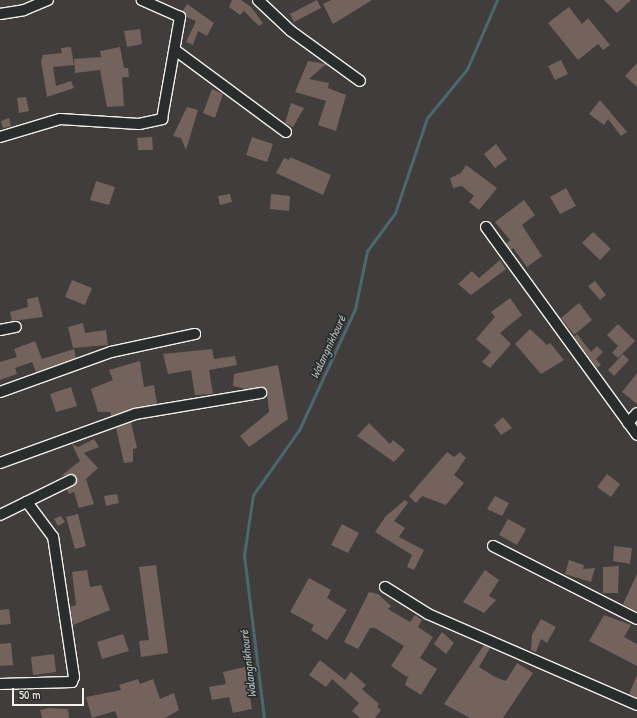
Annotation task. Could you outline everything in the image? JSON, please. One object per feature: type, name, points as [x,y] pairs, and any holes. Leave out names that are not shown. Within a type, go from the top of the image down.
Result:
[{"type":"street","points":[[0,14],[24,10],[48,0]]},
{"type":"street","points":[[0,137],[60,119],[139,124],[162,118],[180,17],[142,0]]},
{"type":"street","points":[[258,0],[291,31],[360,81]]},
{"type":"street","points":[[174,50],[286,132]]},
{"type":"street","points":[[486,227],[637,435]]},
{"type":"street","points":[[0,330],[16,326]]},
{"type":"street","points":[[0,392],[111,352],[195,334]]},
{"type":"street","points":[[0,462],[135,414],[261,393]]},
{"type":"street","points":[[628,423],[637,413]]},
{"type":"street","points":[[0,514],[71,480]]},
{"type":"street","points":[[0,684],[72,682],[74,677],[53,537],[27,502]]},
{"type":"street","points":[[493,546],[637,619]]},
{"type":"street","points":[[385,587],[428,614],[637,704]]},
{"type":"building","points":[[232,0],[241,0],[251,7],[263,23],[259,26],[244,11],[240,15],[229,7]]},
{"type":"building","points":[[317,0],[321,8],[294,22],[290,14]]},
{"type":"building","points":[[331,0],[372,0],[333,24],[323,4]]},
{"type":"building","points":[[604,0],[631,0],[617,13]]},
{"type":"building","points":[[187,4],[214,23],[207,36],[198,31],[193,45],[186,42],[196,21],[186,17],[183,11]]},
{"type":"building","points":[[569,7],[582,24],[588,18],[610,45],[603,50],[598,44],[578,60],[548,23]]},
{"type":"building","points":[[140,29],[142,44],[127,47],[124,31]]},
{"type":"building","points":[[71,47],[74,65],[53,67],[56,86],[71,81],[74,88],[47,97],[41,61],[43,55],[62,53],[61,48]]},
{"type":"building","points":[[120,47],[124,68],[128,68],[129,77],[122,77],[124,106],[107,107],[100,70],[75,73],[74,59],[101,57],[100,51]]},
{"type":"building","points":[[561,60],[568,74],[555,80],[548,66]]},
{"type":"building","points":[[308,61],[326,64],[309,79],[329,83],[328,88],[346,95],[336,131],[318,125],[326,101],[295,92]]},
{"type":"building","points":[[637,63],[637,87],[625,76]]},
{"type":"building","points":[[212,89],[223,94],[215,118],[203,113]]},
{"type":"building","points":[[26,97],[29,111],[19,113],[17,98]]},
{"type":"building","points":[[600,100],[627,132],[621,136],[608,119],[604,125],[589,114]]},
{"type":"building","points":[[291,103],[304,108],[293,127],[285,123]]},
{"type":"building","points":[[187,107],[198,110],[186,150],[181,138],[173,136]]},
{"type":"building","points":[[9,118],[11,126],[3,128],[1,121]]},
{"type":"building","points":[[152,137],[153,150],[138,150],[137,138]]},
{"type":"building","points":[[252,137],[273,144],[267,162],[246,155]]},
{"type":"building","points":[[496,144],[507,159],[495,168],[484,154]]},
{"type":"building","points":[[290,157],[331,175],[323,195],[276,173],[284,158],[289,160]]},
{"type":"building","points":[[466,165],[497,188],[479,210],[469,202],[474,196],[462,186],[453,188],[450,178],[461,173]]},
{"type":"building","points":[[96,181],[115,187],[109,205],[90,200]]},
{"type":"building","points":[[566,188],[576,206],[560,214],[550,197]]},
{"type":"building","points":[[230,194],[232,202],[220,205],[218,196]]},
{"type":"building","points":[[271,194],[290,196],[289,211],[270,209]]},
{"type":"building","points":[[524,200],[535,215],[522,225],[542,256],[527,267],[513,248],[511,250],[506,244],[510,240],[495,222]]},
{"type":"building","points":[[593,232],[611,249],[600,260],[582,243]]},
{"type":"building","points":[[500,260],[506,269],[471,295],[458,284],[472,271],[479,278]]},
{"type":"building","points":[[72,280],[92,288],[85,305],[65,297]]},
{"type":"building","points":[[595,281],[606,295],[600,300],[588,286]]},
{"type":"building","points":[[38,297],[43,317],[12,321],[10,312],[28,307],[27,299]]},
{"type":"building","points":[[510,298],[522,315],[500,333],[511,344],[490,368],[482,362],[491,352],[476,339],[495,317],[491,312]]},
{"type":"building","points":[[579,303],[592,320],[574,335],[561,318]]},
{"type":"building","points":[[83,323],[85,333],[106,330],[108,345],[73,348],[68,327]]},
{"type":"building","points":[[618,324],[635,341],[618,358],[612,353],[618,346],[607,335]]},
{"type":"building","points":[[530,329],[547,345],[550,343],[564,360],[541,374],[515,344]]},
{"type":"building","points":[[577,334],[591,352],[597,346],[603,352],[596,359],[601,365],[597,368],[574,337]]},
{"type":"building","points":[[35,341],[42,359],[74,349],[76,358],[36,372],[32,362],[15,368],[17,374],[0,380],[0,362],[17,357],[14,349]]},
{"type":"building","points":[[212,349],[214,359],[235,356],[237,365],[209,370],[213,394],[195,395],[191,370],[168,374],[163,354]]},
{"type":"building","points":[[623,354],[629,360],[614,376],[608,370]]},
{"type":"building","points":[[140,361],[144,387],[154,385],[157,404],[111,416],[110,412],[98,412],[91,389],[113,380],[109,370]]},
{"type":"building","points":[[278,365],[288,419],[249,447],[240,436],[269,412],[267,392],[264,387],[246,389],[233,386],[234,374]]},
{"type":"building","points":[[637,373],[637,404],[622,392]]},
{"type":"building","points":[[71,387],[77,406],[56,412],[50,394]]},
{"type":"building","points":[[503,417],[512,428],[501,435],[494,425]]},
{"type":"building","points":[[131,422],[137,448],[133,449],[133,462],[124,463],[116,428]]},
{"type":"building","points":[[369,423],[390,444],[393,440],[405,450],[394,462],[357,436]]},
{"type":"building","points":[[94,439],[99,447],[84,453],[98,468],[86,479],[94,504],[79,508],[74,492],[69,494],[67,489],[76,484],[77,477],[72,474],[61,476],[80,461],[72,444],[78,447]]},
{"type":"building","points":[[447,452],[454,457],[460,452],[466,458],[454,475],[464,483],[446,505],[422,496],[416,503],[409,496]]},
{"type":"building","points":[[607,474],[620,484],[611,497],[597,487]]},
{"type":"building","points":[[117,494],[119,503],[106,506],[104,496]]},
{"type":"building","points":[[495,496],[509,503],[502,516],[487,509]]},
{"type":"building","points":[[405,500],[408,503],[394,521],[405,528],[399,537],[424,550],[414,570],[407,567],[412,555],[375,532],[386,516]]},
{"type":"building","points":[[78,514],[86,546],[75,549],[66,517]]},
{"type":"building","points":[[61,516],[65,522],[58,526],[54,519]]},
{"type":"building","points":[[508,519],[526,529],[517,545],[499,535]]},
{"type":"building","points":[[342,524],[359,533],[348,553],[331,545]]},
{"type":"building","points":[[614,546],[632,548],[630,564],[613,561]]},
{"type":"building","points":[[569,560],[584,565],[583,569],[595,568],[591,582],[565,574]]},
{"type":"building","points":[[156,565],[168,653],[141,657],[139,641],[149,640],[139,567]]},
{"type":"building","points":[[619,566],[618,593],[603,593],[603,567]]},
{"type":"building","points":[[87,570],[90,587],[101,585],[110,610],[73,625],[70,607],[76,605],[72,572]]},
{"type":"building","points":[[485,570],[499,580],[489,596],[496,600],[484,613],[463,602]]},
{"type":"building","points":[[637,574],[637,612],[623,604]]},
{"type":"building","points":[[309,578],[331,590],[327,598],[347,610],[327,640],[311,630],[314,625],[290,612]]},
{"type":"building","points":[[369,592],[378,594],[391,606],[388,609],[410,622],[415,615],[422,620],[418,627],[433,637],[420,658],[437,669],[421,695],[405,685],[409,674],[407,677],[391,666],[404,646],[375,628],[370,628],[358,649],[344,642]]},
{"type":"building","points":[[9,609],[11,624],[0,625],[0,610]]},
{"type":"building","points":[[604,615],[631,625],[624,637],[637,644],[637,666],[589,641]]},
{"type":"building","points":[[541,619],[556,627],[547,643],[541,639],[536,652],[531,650],[532,635]]},
{"type":"building","points":[[442,632],[454,643],[446,654],[434,644]]},
{"type":"building","points":[[123,634],[129,651],[102,659],[97,642]]},
{"type":"building","points":[[11,643],[13,665],[0,666],[0,644]]},
{"type":"building","points":[[484,645],[490,648],[479,667],[495,677],[506,681],[517,663],[533,673],[503,718],[470,718],[444,704]]},
{"type":"building","points":[[54,654],[56,672],[33,675],[31,657]]},
{"type":"building","points":[[320,660],[345,680],[351,672],[366,685],[362,689],[379,704],[377,707],[381,710],[375,718],[360,718],[352,711],[359,703],[332,679],[326,687],[309,675]]},
{"type":"building","points":[[245,667],[252,709],[233,713],[229,697],[212,700],[209,687],[226,684],[223,672]]},
{"type":"building","points":[[637,675],[637,698],[629,694]]},
{"type":"building","points":[[138,679],[140,684],[153,679],[160,699],[174,693],[179,710],[165,718],[118,718],[115,711],[92,718],[86,697],[121,690],[119,685]]},
{"type":"building","points":[[49,708],[68,709],[69,718],[42,718],[40,710]]},
{"type":"waterway","name":"Walangnikhouré","points":[[264,718],[244,555],[253,495],[299,430],[355,309],[367,251],[395,213],[427,118],[467,69],[497,0]]}]
